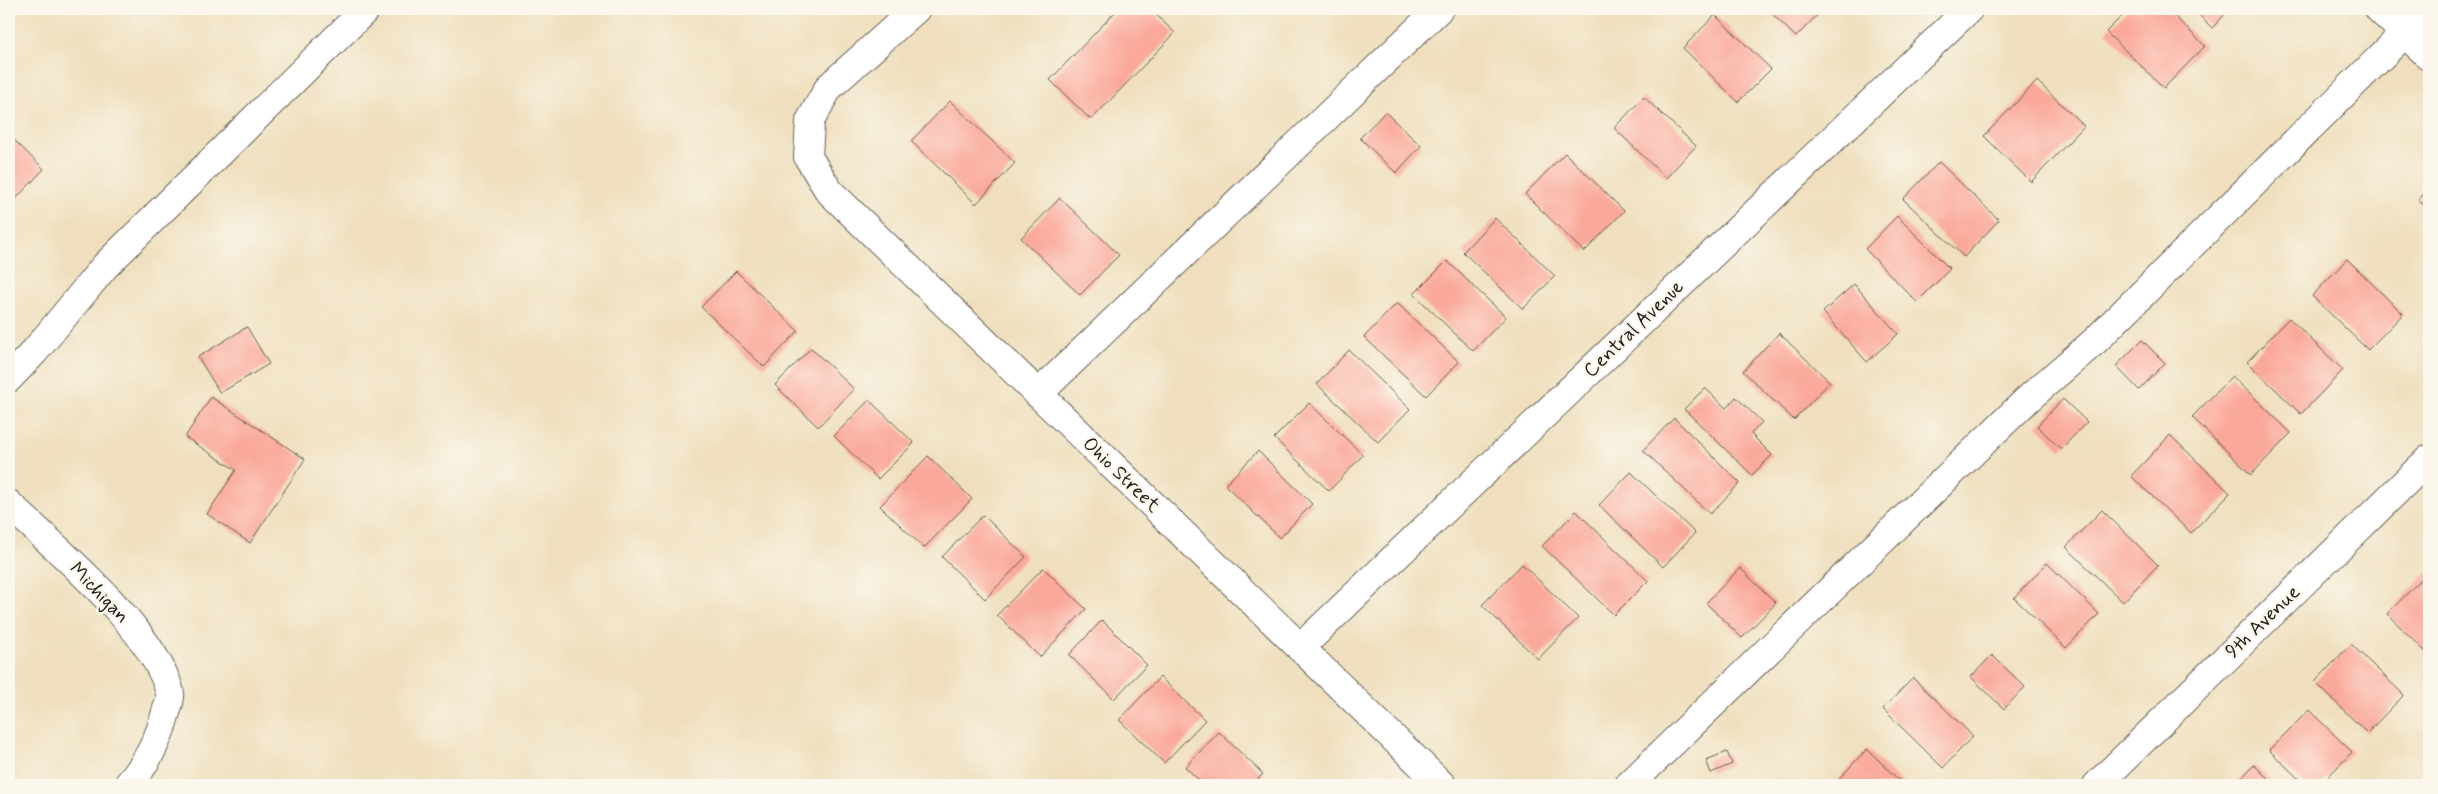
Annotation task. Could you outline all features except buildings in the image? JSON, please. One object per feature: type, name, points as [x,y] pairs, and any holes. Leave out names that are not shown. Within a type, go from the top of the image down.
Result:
[{"type":"street","points":[[9,378],[35,351],[105,266],[366,9]]},
{"type":"street","name":"Ohio Street","points":[[916,9],[829,87],[810,121],[808,157],[829,191],[1442,785]]},
{"type":"street","points":[[1038,394],[1439,9]]},
{"type":"street","name":"Central Avenue","points":[[1300,648],[1968,9]]},
{"type":"street","points":[[2379,9],[2429,56]]},
{"type":"street","points":[[1629,785],[2030,398],[2095,341],[2429,9]]},
{"type":"street","name":"9th Avenue","points":[[2097,785],[2429,459]]},
{"type":"street","name":"Michigan","points":[[9,504],[110,601],[154,655],[171,695],[160,733],[143,767],[128,785]]}]
